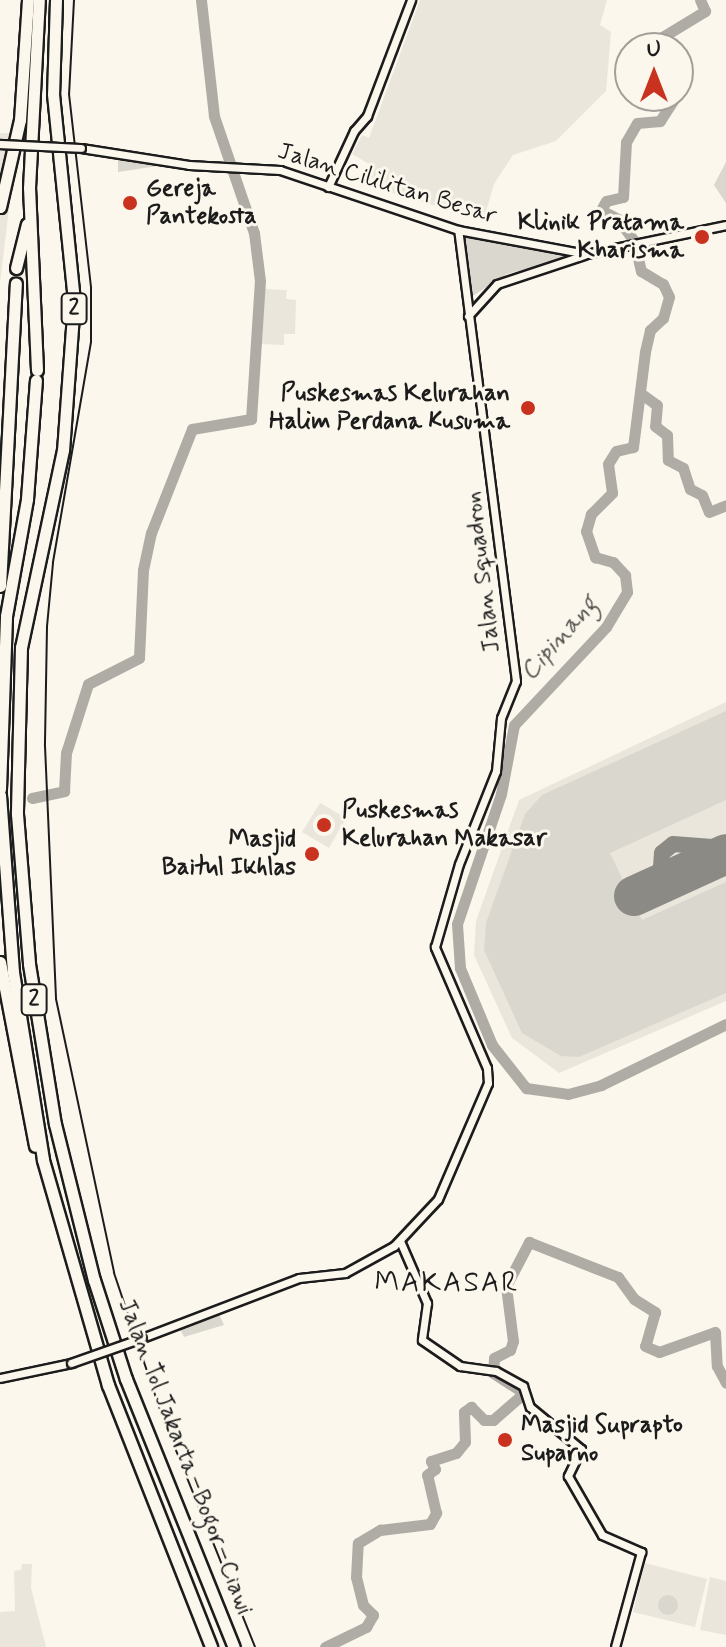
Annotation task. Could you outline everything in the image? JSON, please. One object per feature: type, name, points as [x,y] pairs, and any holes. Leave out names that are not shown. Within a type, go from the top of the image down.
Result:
[{"type":"highway","points":[[0,207],[20,120],[28,0]]},
{"type":"highway","name":"Jalan Tol Jakarta–Bogor–Ciawi","points":[[39,0],[30,212],[36,375],[27,499],[6,616],[0,792],[13,972],[43,1160],[108,1385],[211,1647]]},
{"type":"highway","name":"Jalan Tol Jakarta–Bogor–Ciawi","points":[[56,0],[53,94],[71,232],[73,316],[63,450],[21,647],[17,814],[29,964],[55,1124],[94,1280],[126,1379],[234,1647]]},
{"type":"highway","name":"Jalan Tol Jakarta–Bogor–Ciawi","points":[[16,268],[30,212]]},
{"type":"highway","points":[[0,586],[16,283]]},
{"type":"highway","points":[[0,962],[22,1101],[43,1160]]},
{"type":"street","points":[[328,187],[369,110],[411,0]]},
{"type":"street","name":"Jalan Cililitan Besar","points":[[0,144],[81,148],[224,168],[280,170],[458,230],[586,254],[726,225]]},
{"type":"street","name":"Jalan Squadron","points":[[400,1241],[438,1199],[488,1083],[487,1068],[435,947],[459,864],[496,771],[501,718],[516,681],[458,230]]},
{"type":"street","points":[[468,316],[497,284],[586,254]]},
{"type":"street","points":[[0,1378],[71,1363],[299,1278],[345,1273],[400,1241],[427,1303],[422,1340],[460,1366],[496,1371],[523,1386],[530,1407],[581,1449],[568,1476],[605,1540],[638,1547],[641,1552],[615,1647]]},
{"type":"shaded area","points":[[420,0],[607,0],[600,25],[611,32],[606,91],[556,141],[513,155],[494,184],[484,218],[402,197],[372,184],[367,180],[369,164],[352,154],[362,135],[369,138]]},
{"type":"shaded area","points":[[0,133],[18,134],[0,283]]},
{"type":"shaded area","points":[[118,157],[177,163],[118,172]]},
{"type":"shaded area","points":[[726,162],[726,203],[714,185]]},
{"type":"shaded area","points":[[464,237],[564,255],[565,258],[507,274],[471,297]]},
{"type":"shaded area","points":[[264,289],[287,290],[286,299],[296,300],[295,334],[284,334],[284,345],[262,344]]},
{"type":"shaded area","points":[[726,702],[726,1001],[559,1073],[512,1038],[474,955],[476,921],[519,800]]},
{"type":"shaded area","points":[[726,711],[726,800],[610,853],[642,920],[726,882],[726,993],[579,1057],[561,1056],[522,1033],[484,950],[486,923],[525,814],[542,795]]},
{"type":"shaded area","name":"Puskesmas Kelurahan Makasar","points":[[320,803],[346,818],[329,848],[302,832]]},
{"type":"shaded area","points":[[219,1314],[224,1325],[184,1337],[180,1329]]},
{"type":"shaded area","points":[[645,1563],[707,1579],[695,1627],[633,1612]]},
{"type":"shaded area","points":[[22,1564],[32,1564],[31,1588],[46,1647],[0,1647],[0,1612],[15,1611],[14,1571],[21,1570]]},
{"type":"shaded area","points":[[710,1577],[726,1581],[726,1635],[700,1630]]},
{"type":"shaded area","points":[[668,1595],[675,1598],[678,1605],[675,1612],[668,1615],[661,1612],[658,1605],[661,1598]]},
{"type":"waterway","points":[[32,798],[64,791],[66,753],[88,684],[139,658],[143,570],[151,533],[192,429],[251,419],[260,281],[254,233],[214,116],[201,0]]},
{"type":"waterway","name":"Cipinang","points":[[670,32],[705,11],[700,0]]},
{"type":"waterway","name":"Cipinang","points":[[666,112],[660,121],[637,123],[626,142],[623,197],[606,201],[601,210],[618,219],[634,241],[641,271],[663,284],[669,297],[663,318],[650,330],[633,447],[616,451],[608,464],[612,493],[591,514],[586,531],[595,557],[613,562],[625,575],[627,592],[606,627],[514,725],[501,794],[457,924],[460,968],[492,1045],[526,1088],[568,1094],[601,1085],[726,1024]]},
{"type":"waterway","points":[[643,395],[657,405],[655,426],[667,435],[668,460],[683,468],[690,489],[702,495],[709,512],[726,505]]},
{"type":"waterway","name":"Cipinang","points":[[325,1647],[366,1627],[373,1615],[363,1605],[356,1577],[358,1543],[380,1530],[430,1524],[436,1513],[427,1475],[435,1469],[431,1461],[456,1453],[465,1442],[464,1412],[471,1407],[484,1420],[493,1420],[524,1393],[493,1373],[494,1358],[510,1350],[513,1341],[506,1286],[529,1242],[618,1277],[634,1299],[655,1312],[645,1346],[659,1352],[715,1332],[717,1366],[726,1383]]},
{"type":"taxiway","points":[[711,861],[694,880],[680,884],[669,880],[661,867],[662,853],[673,844],[726,848]]},
{"type":"runway","points":[[634,896],[726,854]]},
{"type":"tram line","points":[[74,0],[69,94],[91,287],[91,342],[53,563],[47,627],[45,746],[56,999],[114,1273],[161,1413],[255,1647]]},
{"type":"place","name":"Gereja Pantekosta","points":[[130,203]]},
{"type":"place","name":"Klinik Pratama Kharisma","points":[[702,237]]},
{"type":"place","name":"Puskesmas Kelurahan Halim Perdana Kusuma","points":[[528,408]]},
{"type":"place","name":"Puskesmas Kelurahan Makasar","points":[[324,825]]},
{"type":"place","name":"Masjid Baitul Ikhlas","points":[[312,854]]},
{"type":"place","name":"Masjid Suprapto Suparno","points":[[505,1440]]},
{"type":"district","name":"MAKASAR","points":[[447,1284]]}]
